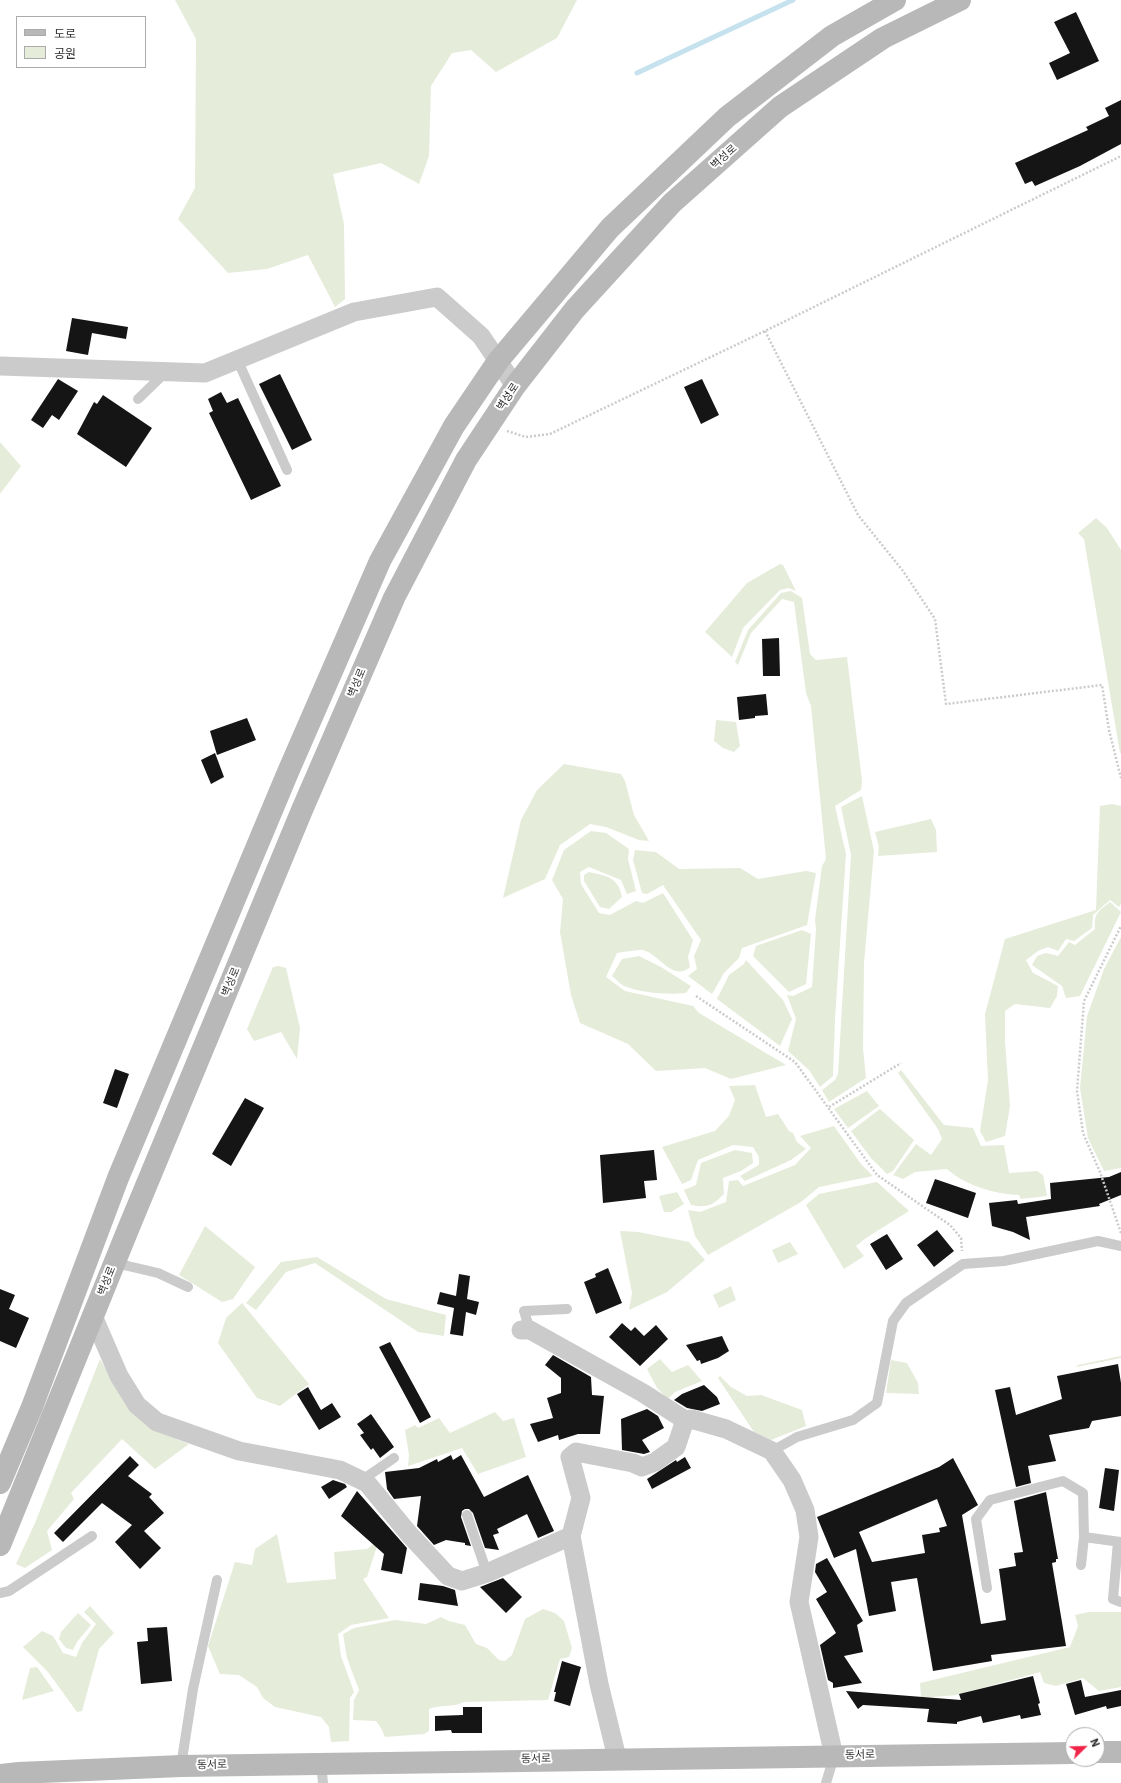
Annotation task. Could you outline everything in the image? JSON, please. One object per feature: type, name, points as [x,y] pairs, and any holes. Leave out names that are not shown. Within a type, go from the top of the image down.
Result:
[{"type":"main road","points":[[0,1483],[32,1407],[118,1178],[288,772],[377,569],[454,426],[498,361],[610,228],[726,117],[832,36],[895,0]]},
{"type":"main road","name":"벽성로","points":[[0,1545],[114,1263],[299,818],[394,598],[466,460],[515,386],[575,309],[672,203],[780,107],[883,38],[960,0]]},
{"type":"main road","name":"동서로","points":[[6,1772],[181,1766],[322,1773],[617,1758],[1065,1752]]},
{"type":"main road","points":[[1105,1752],[1121,1752]]},
{"type":"street","points":[[0,366],[205,373],[354,312],[437,296],[481,336],[515,386]]},
{"type":"street","points":[[93,1316],[119,1376],[137,1405],[158,1422],[239,1451],[340,1470],[362,1480],[367,1483],[409,1534],[448,1576],[462,1581],[487,1573],[571,1536]]},
{"type":"street","points":[[526,1330],[643,1393],[685,1420],[691,1419],[726,1429],[772,1451],[792,1480],[804,1510],[809,1537],[799,1602],[834,1756]]},
{"type":"street","points":[[617,1758],[599,1684],[571,1536],[581,1498],[570,1457],[576,1452],[633,1463],[642,1467],[655,1462],[676,1447],[685,1420]]},
{"type":"lane","points":[[237,359],[287,470]]},
{"type":"lane","points":[[138,399],[167,371]]},
{"type":"lane","points":[[772,1451],[797,1437],[853,1420],[877,1403],[893,1321],[906,1303],[963,1264],[1004,1261],[1098,1241],[1121,1246]]},
{"type":"lane","points":[[114,1263],[158,1274],[188,1287]]},
{"type":"lane","points":[[526,1330],[524,1311],[567,1310]]},
{"type":"lane","points":[[362,1480],[394,1458]]},
{"type":"lane","points":[[987,1588],[976,1519],[990,1500],[1063,1481],[1083,1493],[1084,1538],[1081,1565]]},
{"type":"lane","points":[[467,1515],[487,1573]]},
{"type":"lane","points":[[0,1593],[9,1591],[92,1536]]},
{"type":"lane","points":[[1084,1538],[1119,1542],[1118,1581],[1113,1599],[1121,1602]]},
{"type":"lane","points":[[181,1766],[193,1689],[217,1580]]},
{"type":"lane","points":[[826,1783],[834,1756]]},
{"type":"path","points":[[489,426],[526,438],[550,434],[765,331],[1121,156]]},
{"type":"path","points":[[765,331],[858,515],[903,571],[935,619],[946,704],[1102,685],[1109,730],[1121,778]]},
{"type":"path","points":[[1121,926],[1084,1001],[1077,1091],[1083,1133],[1100,1172],[1121,1233]]},
{"type":"path","points":[[696,996],[795,1062],[877,1175],[950,1225],[961,1238],[963,1264]]},
{"type":"path","points":[[829,1107],[901,1063]]},
{"type":"green space","points":[[175,0],[577,0],[557,38],[496,72],[471,50],[452,53],[431,86],[429,156],[419,184],[381,163],[333,174],[344,224],[345,299],[335,307],[308,255],[267,269],[228,273],[178,219],[195,188],[196,39]]},
{"type":"green space","points":[[0,442],[21,466],[0,494]]},
{"type":"green space","points":[[1096,518],[1107,528],[1121,550],[1121,753],[1084,539],[1078,533]]},
{"type":"green space","points":[[780,564],[783,565],[796,591],[789,588],[780,590],[743,628],[732,657],[705,632],[747,583]]},
{"type":"green space","points":[[791,591],[802,598],[810,654],[816,660],[847,657],[862,781],[861,790],[835,806],[846,854],[835,1018],[833,1076],[820,1087],[809,1070],[788,1051],[796,1019],[787,995],[793,996],[812,987],[816,929],[815,920],[822,866],[826,859],[811,706],[806,693],[794,602],[782,599],[751,633],[738,665],[735,662],[748,630],[781,593]]},
{"type":"green space","points":[[716,720],[736,722],[740,746],[734,752],[723,748],[714,741]]},
{"type":"green space","points":[[564,764],[621,774],[625,781],[634,815],[649,841],[639,840],[606,827],[590,824],[560,845],[545,879],[503,898],[521,820],[537,790]]},
{"type":"green space","points":[[862,796],[874,851],[864,963],[863,1048],[866,1078],[829,1102],[822,1090],[835,1080],[838,1074],[851,855],[841,807]]},
{"type":"green space","points":[[1112,804],[1121,806],[1121,904],[1119,907],[1110,900],[1093,915],[1092,928],[1074,941],[1066,939],[1058,951],[1048,947],[1038,951],[1026,960],[1033,973],[1058,986],[1057,996],[1050,1008],[1015,1004],[1005,1011],[1005,1042],[1010,1106],[1005,1136],[986,1142],[980,1131],[988,1080],[985,1014],[1005,939],[1096,910],[1100,806]]},
{"type":"green space","points":[[931,819],[936,830],[937,852],[878,856],[879,847],[875,832]]},
{"type":"green space","points":[[591,831],[606,833],[629,849],[628,859],[636,891],[627,894],[621,880],[589,867],[580,872],[581,884],[599,913],[610,915],[636,901],[643,903],[663,893],[693,940],[688,957],[690,967],[684,971],[672,969],[648,952],[636,950],[617,953],[606,977],[625,991],[693,1006],[699,1013],[786,1065],[731,1079],[705,1068],[656,1071],[628,1044],[580,1023],[571,995],[560,932],[563,899],[552,880],[564,850]]},
{"type":"green space","points":[[635,850],[656,852],[679,869],[740,868],[758,879],[806,871],[816,873],[807,925],[742,948],[739,958],[724,973],[712,994],[688,976],[697,969],[694,956],[701,940],[663,885],[647,894],[642,893],[633,860]]},
{"type":"green space","points":[[589,872],[611,878],[618,885],[622,897],[609,909],[600,907],[584,881],[584,875]]},
{"type":"green space","points":[[1110,902],[1121,912],[1080,996],[1066,998],[1062,986],[1032,965],[1037,956],[1046,953],[1058,956],[1069,942],[1075,945],[1095,929],[1096,916],[1102,908]]},
{"type":"green space","points":[[802,930],[811,934],[806,984],[789,992],[753,956],[756,946]]},
{"type":"green space","points":[[1121,937],[1121,1168],[1104,1171],[1088,1138],[1080,1088],[1087,1016],[1104,969]]},
{"type":"green space","points":[[639,956],[661,967],[691,986],[686,993],[663,994],[646,992],[624,986],[612,976],[622,959]]},
{"type":"green space","points":[[746,960],[783,1000],[792,1019],[780,1046],[717,999],[729,975],[744,964]]},
{"type":"green space","points":[[279,966],[286,968],[300,1028],[297,1059],[281,1032],[254,1041],[247,1029],[273,967]]},
{"type":"green space","points":[[901,1070],[944,1125],[973,1128],[981,1146],[1004,1145],[1009,1173],[1037,1171],[1043,1175],[1047,1196],[1021,1199],[1019,1195],[991,1191],[963,1180],[947,1169],[915,1172],[903,1179],[893,1175],[916,1144],[931,1155],[942,1139],[938,1129],[898,1073]]},
{"type":"green space","points":[[755,1085],[766,1117],[778,1114],[789,1131],[793,1133],[797,1142],[806,1149],[791,1160],[745,1181],[740,1176],[759,1165],[759,1157],[753,1147],[733,1145],[698,1160],[691,1180],[682,1184],[662,1147],[715,1131],[729,1116],[735,1100],[729,1086]]},
{"type":"green space","points":[[867,1091],[879,1106],[848,1128],[834,1109]]},
{"type":"green space","points":[[880,1109],[914,1140],[893,1171],[887,1174],[870,1157],[851,1131]]},
{"type":"green space","points":[[834,1126],[861,1164],[873,1176],[819,1187],[801,1202],[708,1255],[695,1236],[688,1210],[700,1212],[726,1202],[729,1181],[738,1180],[743,1186],[795,1165],[811,1148],[800,1136]]},
{"type":"green space","points":[[735,1150],[752,1153],[753,1163],[741,1171],[723,1178],[724,1194],[713,1204],[705,1206],[691,1205],[684,1190],[696,1185],[701,1163]]},
{"type":"green space","points":[[877,1182],[909,1211],[856,1246],[864,1256],[844,1269],[806,1205],[819,1194]]},
{"type":"green space","points":[[677,1192],[684,1204],[671,1212],[664,1212],[659,1196]]},
{"type":"green space","points":[[205,1226],[255,1267],[233,1299],[222,1302],[179,1275]]},
{"type":"green space","points":[[620,1231],[638,1232],[689,1242],[705,1260],[667,1292],[629,1310],[632,1293]]},
{"type":"green space","points":[[790,1242],[798,1254],[778,1263],[772,1250]]},
{"type":"green space","points":[[317,1257],[386,1299],[446,1315],[444,1336],[418,1332],[315,1263],[286,1272],[256,1310],[246,1303],[281,1262]]},
{"type":"green space","points":[[731,1286],[736,1300],[719,1308],[713,1295]]},
{"type":"green space","points":[[242,1303],[309,1384],[280,1406],[257,1398],[218,1343],[226,1318]]},
{"type":"green space","points":[[1121,1356],[1121,1358],[1076,1367],[1078,1365]]},
{"type":"green space","points":[[100,1359],[132,1413],[155,1431],[189,1444],[155,1469],[122,1439],[71,1493],[74,1499],[47,1531],[52,1550],[25,1568],[16,1564],[35,1523]]},
{"type":"green space","points":[[660,1359],[672,1372],[688,1365],[702,1381],[675,1392],[668,1399],[657,1388],[647,1369]]},
{"type":"green space","points":[[891,1360],[907,1363],[918,1383],[919,1394],[886,1393]]},
{"type":"green space","points":[[720,1376],[731,1387],[747,1396],[761,1395],[802,1410],[806,1426],[771,1440],[754,1432],[718,1378]]},
{"type":"green space","points":[[495,1412],[503,1421],[514,1418],[526,1457],[478,1474],[462,1448],[408,1466],[409,1455],[405,1430],[415,1425],[418,1428],[439,1418],[450,1433]]},
{"type":"green space","points":[[277,1534],[287,1583],[336,1579],[334,1552],[367,1549],[379,1540],[367,1577],[363,1579],[389,1618],[351,1625],[338,1634],[341,1656],[354,1692],[350,1698],[349,1741],[331,1742],[329,1727],[321,1717],[275,1707],[263,1698],[257,1687],[239,1675],[220,1674],[208,1646],[235,1562],[252,1565],[255,1549]]},
{"type":"green space","points":[[90,1606],[114,1633],[99,1649],[82,1711],[77,1712],[48,1672],[23,1647],[42,1631],[53,1636],[63,1653],[76,1657],[82,1643],[96,1624],[84,1612]]},
{"type":"green space","points":[[543,1609],[555,1613],[564,1621],[572,1648],[569,1657],[560,1659],[548,1700],[464,1702],[429,1709],[429,1731],[424,1734],[385,1737],[376,1721],[353,1720],[354,1700],[359,1690],[347,1658],[343,1634],[354,1628],[395,1620],[426,1624],[441,1617],[449,1621],[465,1625],[476,1644],[487,1648],[499,1660],[505,1661],[512,1655],[525,1619]]},
{"type":"green space","points":[[1089,1612],[1121,1612],[1121,1687],[1099,1691],[1083,1678],[1056,1686],[1044,1683],[1040,1672],[957,1695],[921,1698],[920,1683],[1070,1647],[1078,1626],[1075,1615]]},
{"type":"green space","points":[[78,1613],[91,1625],[77,1642],[73,1650],[66,1648],[59,1639],[61,1632]]},
{"type":"green space","points":[[37,1667],[54,1691],[22,1700],[30,1668]]},
{"type":"building","points":[[1076,12],[1099,61],[1057,80],[1049,63],[1070,53],[1054,22]]},
{"type":"building","points":[[1121,100],[1121,144],[1080,166],[1035,186],[1032,181],[1025,184],[1015,163],[1088,130],[1086,127],[1109,116],[1105,108]]},
{"type":"building","points":[[72,318],[128,327],[126,339],[92,333],[88,355],[66,351]]},
{"type":"building","points":[[280,374],[312,440],[292,450],[259,384]]},
{"type":"building","points":[[58,379],[78,391],[59,420],[52,415],[43,428],[31,420]]},
{"type":"building","points":[[702,379],[719,415],[701,424],[684,387]]},
{"type":"building","points":[[221,392],[227,403],[238,398],[281,486],[251,500],[209,413],[213,411],[208,399]]},
{"type":"building","points":[[103,395],[152,428],[126,467],[77,434],[94,402],[97,404]]},
{"type":"building","points":[[779,638],[780,676],[763,676],[762,639]]},
{"type":"building","points":[[766,694],[768,715],[755,716],[755,718],[739,720],[737,697]]},
{"type":"building","points":[[247,718],[256,740],[217,755],[210,731]]},
{"type":"building","points":[[215,753],[224,777],[211,784],[201,760]]},
{"type":"building","points":[[115,1069],[129,1074],[117,1108],[103,1103]]},
{"type":"building","points":[[245,1098],[264,1108],[231,1166],[212,1154]]},
{"type":"building","points":[[654,1150],[657,1180],[644,1181],[646,1198],[603,1203],[600,1155]]},
{"type":"building","points":[[1121,1172],[1121,1195],[1099,1204],[1100,1206],[1026,1217],[1030,1240],[1013,1232],[992,1226],[989,1203],[1017,1200],[1018,1204],[1051,1199],[1050,1183],[1109,1177]]},
{"type":"building","points":[[935,1179],[976,1193],[968,1218],[926,1203]]},
{"type":"building","points":[[937,1230],[954,1251],[934,1267],[917,1245]]},
{"type":"building","points":[[887,1234],[903,1259],[886,1270],[870,1244]]},
{"type":"building","points":[[608,1268],[622,1303],[596,1314],[584,1282],[596,1277],[595,1274]]},
{"type":"building","points":[[459,1274],[470,1276],[467,1299],[479,1302],[476,1315],[466,1312],[463,1336],[450,1334],[454,1308],[437,1304],[440,1292],[456,1296]]},
{"type":"building","points":[[0,1289],[15,1295],[9,1309],[29,1318],[16,1348],[0,1341]]},
{"type":"building","points":[[622,1323],[631,1331],[635,1327],[644,1336],[656,1325],[668,1339],[640,1366],[609,1337]]},
{"type":"building","points":[[722,1336],[729,1351],[718,1358],[701,1364],[700,1360],[697,1361],[686,1345]]},
{"type":"building","points":[[390,1342],[431,1417],[420,1423],[379,1347]]},
{"type":"building","points":[[553,1355],[591,1377],[592,1395],[604,1396],[600,1434],[578,1434],[559,1440],[558,1435],[538,1442],[530,1424],[553,1418],[547,1398],[561,1393],[561,1378],[545,1365]]},
{"type":"building","points":[[1118,1364],[1121,1383],[1121,1416],[1092,1421],[1089,1428],[1049,1435],[1056,1461],[1028,1466],[1031,1483],[1016,1487],[995,1390],[1010,1387],[1016,1415],[1062,1399],[1057,1376]]},
{"type":"building","points":[[704,1385],[717,1397],[720,1404],[702,1411],[687,1408],[674,1400],[682,1394]]},
{"type":"building","points":[[308,1387],[321,1410],[332,1403],[341,1417],[319,1430],[297,1394]]},
{"type":"building","points":[[647,1409],[658,1416],[664,1428],[642,1440],[650,1452],[644,1454],[622,1450],[621,1419]]},
{"type":"building","points":[[371,1414],[394,1447],[380,1458],[373,1448],[371,1450],[360,1435],[364,1433],[357,1424]]},
{"type":"building","points":[[451,1455],[453,1460],[461,1455],[484,1497],[528,1475],[554,1531],[538,1538],[527,1514],[497,1529],[499,1533],[493,1535],[499,1550],[485,1548],[473,1513],[469,1509],[465,1509],[462,1511],[461,1517],[471,1546],[465,1545],[465,1543],[446,1540],[434,1545],[417,1526],[421,1496],[394,1499],[387,1489],[385,1472],[419,1468],[437,1459],[438,1462]]},
{"type":"building","points":[[130,1456],[139,1465],[128,1476],[152,1494],[149,1497],[164,1513],[144,1531],[161,1548],[140,1569],[115,1542],[132,1525],[102,1503],[63,1542],[54,1533]]},
{"type":"building","points":[[685,1457],[691,1468],[652,1489],[647,1479],[676,1460],[677,1462]]},
{"type":"building","points":[[953,1458],[978,1505],[962,1515],[981,1624],[1006,1620],[999,1569],[1016,1566],[1014,1553],[1023,1552],[1014,1501],[1046,1492],[1058,1559],[1056,1559],[1056,1562],[1052,1563],[1066,1646],[991,1655],[992,1661],[933,1671],[917,1578],[891,1582],[896,1611],[869,1616],[856,1549],[834,1558],[817,1517],[939,1467]],"holes":[[[937,1499],[947,1526],[939,1528],[940,1532],[922,1535],[925,1553],[872,1562],[859,1532]]]},
{"type":"building","points":[[1105,1468],[1119,1470],[1114,1511],[1099,1508]]},
{"type":"building","points":[[333,1480],[345,1484],[347,1487],[329,1499],[321,1487]]},
{"type":"building","points":[[357,1491],[407,1548],[402,1574],[381,1570],[384,1554],[341,1516]]},
{"type":"building","points":[[827,1558],[863,1621],[857,1625],[863,1652],[844,1656],[862,1683],[833,1688],[833,1683],[828,1680],[820,1645],[836,1633],[816,1599],[827,1592],[815,1572],[816,1564]]},
{"type":"building","points":[[503,1578],[522,1597],[506,1613],[480,1587]]},
{"type":"building","points":[[420,1583],[443,1586],[455,1590],[458,1606],[418,1600]]},
{"type":"building","points":[[167,1627],[172,1681],[141,1684],[137,1642],[148,1641],[147,1628]]},
{"type":"building","points":[[562,1661],[581,1667],[570,1706],[554,1701],[556,1692],[554,1692]]},
{"type":"building","points":[[1033,1676],[1040,1703],[1038,1704],[1041,1715],[1021,1719],[1020,1715],[983,1723],[981,1716],[957,1722],[957,1724],[927,1722],[929,1709],[863,1705],[858,1709],[846,1691],[961,1700],[959,1694]]},
{"type":"building","points":[[1081,1680],[1085,1697],[1121,1690],[1121,1706],[1107,1709],[1106,1706],[1075,1715],[1066,1684]]},
{"type":"building","points":[[463,1707],[482,1707],[482,1733],[452,1733],[451,1730],[435,1731],[435,1716],[463,1715]]},
{"type":"waterway","points":[[637,73],[793,0]]}]
